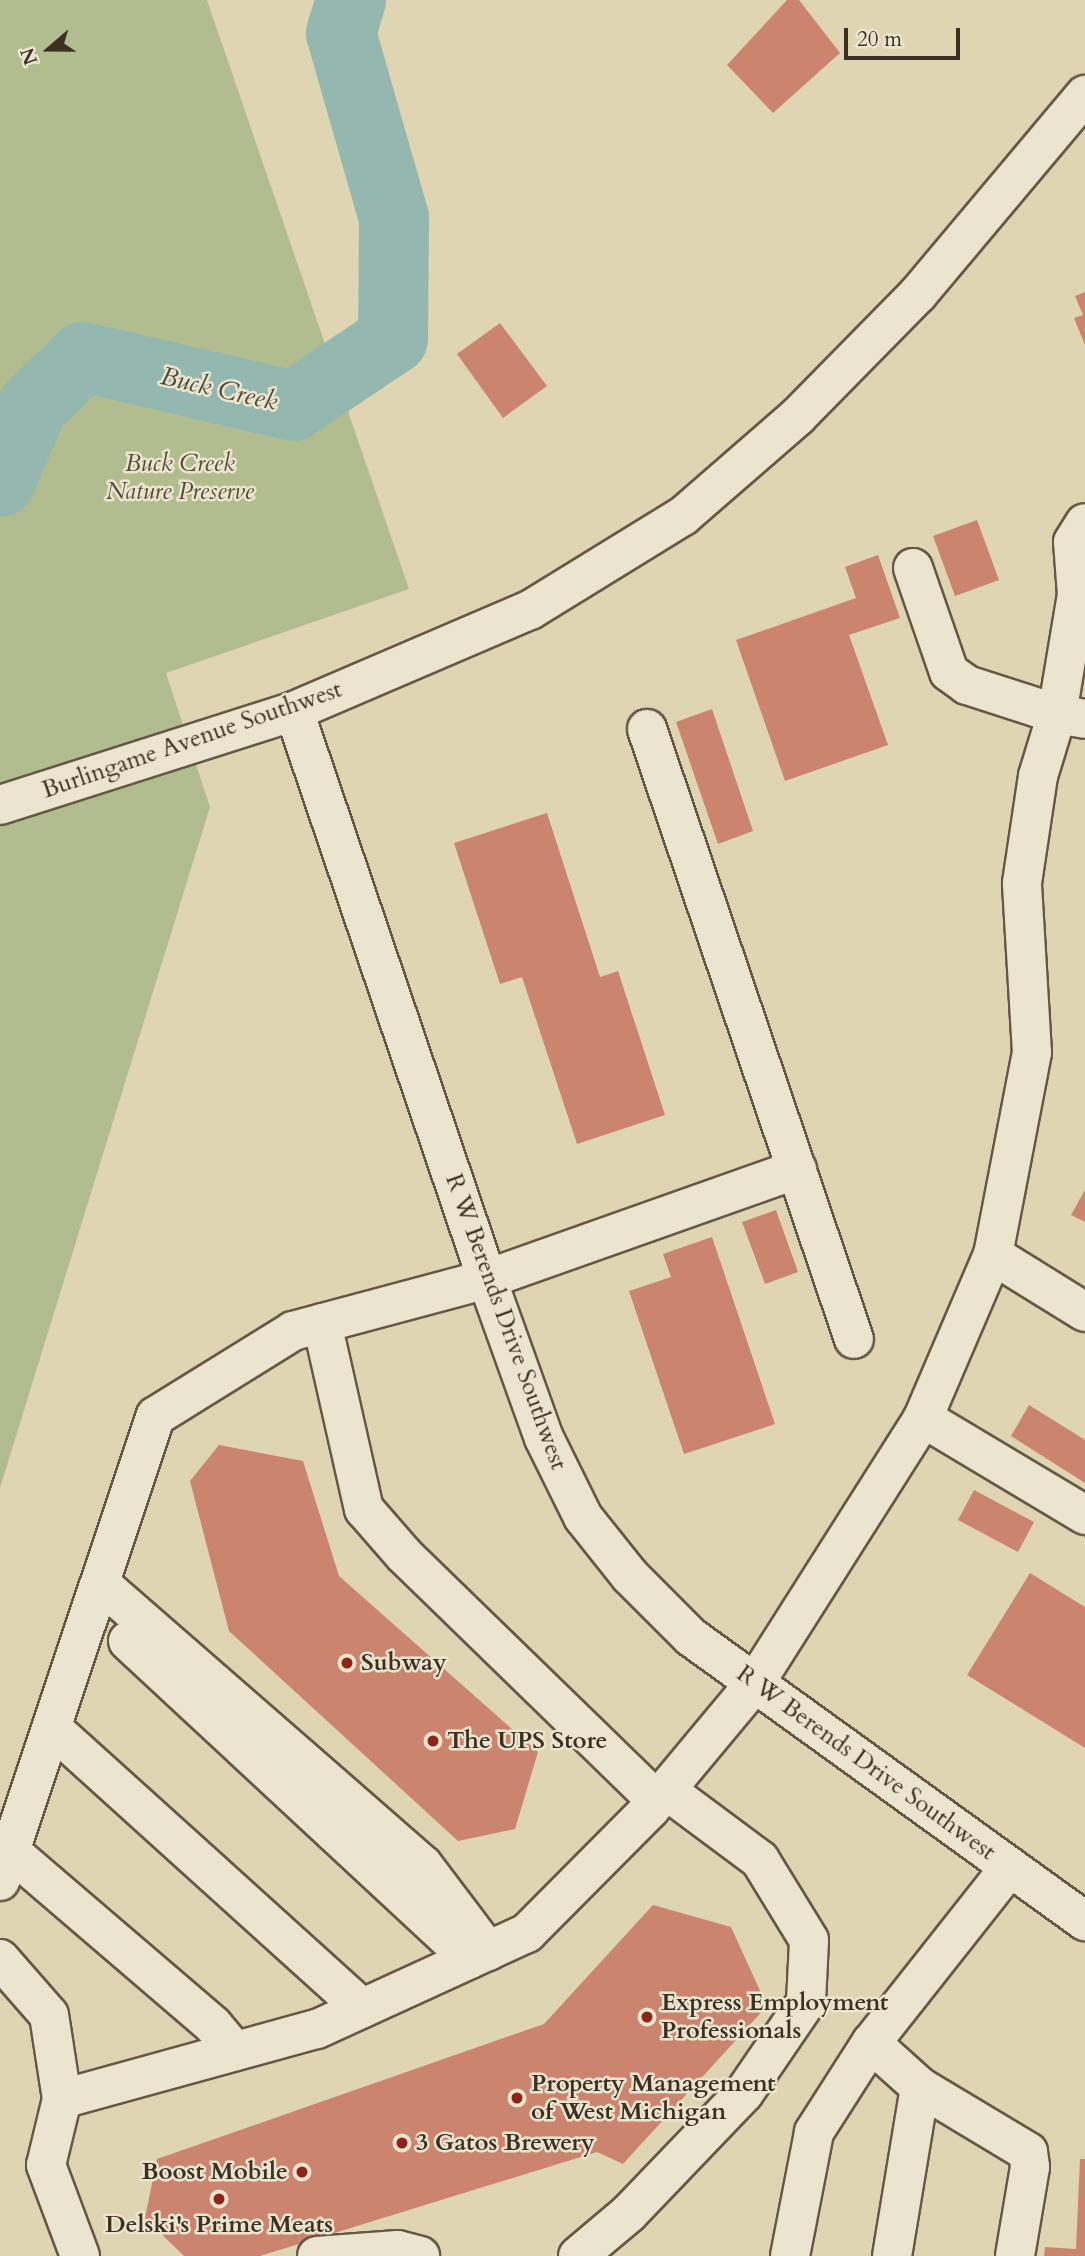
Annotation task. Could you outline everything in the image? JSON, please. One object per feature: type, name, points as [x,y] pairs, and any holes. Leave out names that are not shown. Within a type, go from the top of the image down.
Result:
[{"type":"street","name":"Burlingame Avenue Southwest","points":[[0,804],[294,711],[530,610],[683,516],[797,416],[918,294],[1085,94]]},
{"type":"street","points":[[62,2099],[317,2029],[527,1933],[662,1795],[755,1684],[923,1418],[993,1255],[1032,1053],[1022,883],[1038,776],[1071,717],[1077,595],[1073,542],[1085,523]]},
{"type":"street","points":[[913,568],[950,672],[967,685],[1071,717]]},
{"type":"street","name":"R W Berends Drive Southwest","points":[[294,711],[487,1279],[544,1438],[583,1517],[630,1576],[691,1637],[1085,1921]]},
{"type":"street","points":[[647,729],[854,1339]]},
{"type":"street","points":[[235,2051],[213,2025],[5,1866],[156,1416],[293,1331],[487,1279],[797,1170]]},
{"type":"street","points":[[993,1255],[1085,1312]]},
{"type":"street","points":[[322,1323],[364,1509],[404,1555],[662,1795],[760,1860],[809,1940],[806,2002],[744,2093],[628,2213],[578,2256]]},
{"type":"street","points":[[923,1418],[1085,1516]]},
{"type":"street","points":[[97,1596],[423,1865],[479,1955]]},
{"type":"street","points":[[52,1728],[362,2008]]},
{"type":"street","points":[[790,2256],[814,2132],[871,2043],[1010,1867]]},
{"type":"street","points":[[0,1959],[49,2015],[62,2099],[46,2165],[80,2256]]},
{"type":"street","points":[[871,2043],[920,2087],[1028,2152],[1030,2167],[1015,2256]]},
{"type":"street","points":[[892,2256],[920,2087]]},
{"type":"street","points":[[317,2256],[398,2250],[420,2256]]},
{"type":"green space","name":"Buck Creek Nature Preserve","points":[[0,0],[207,0],[409,589],[166,673],[210,807],[0,1488]]},
{"type":"building","points":[[787,0],[799,0],[840,53],[773,113],[727,65]]},
{"type":"building","points":[[1085,292],[1085,345],[1074,318],[1083,315],[1075,296]]},
{"type":"building","points":[[500,323],[547,386],[503,418],[457,354]]},
{"type":"building","points":[[977,520],[999,580],[955,596],[933,536]]},
{"type":"building","points":[[878,555],[900,618],[849,635],[888,745],[785,781],[736,640],[856,598],[845,567]]},
{"type":"building","points":[[712,709],[753,831],[718,844],[676,722]]},
{"type":"building","points":[[547,813],[600,977],[618,971],[665,1115],[577,1144],[522,977],[500,984],[454,843]]},
{"type":"building","points":[[1085,1190],[1085,1222],[1071,1215]]},
{"type":"building","points":[[776,1210],[798,1272],[765,1284],[742,1222]]},
{"type":"building","points":[[712,1237],[775,1424],[684,1454],[629,1291],[671,1277],[663,1254]]},
{"type":"building","points":[[1029,1405],[1085,1440],[1085,1483],[1011,1436]]},
{"type":"building","points":[[219,1445],[303,1461],[339,1576],[538,1752],[515,1829],[458,1841],[229,1631],[190,1481]]},
{"type":"building","points":[[974,1490],[1034,1522],[1018,1552],[958,1520]]},
{"type":"building","points":[[1030,1573],[1085,1607],[1085,1748],[967,1675]]},
{"type":"building","points":[[653,1905],[731,1927],[767,2006],[623,2164],[597,2152],[260,2256],[184,2256],[145,2218],[157,2159],[544,2024]]},
{"type":"building","points":[[1080,2159],[1085,2159],[1085,2256],[1044,2256],[1045,2247],[1076,2249]]},
{"type":"waterway","name":"Buck Creek","points":[[0,482],[33,406],[83,357],[293,406],[393,339],[394,218],[341,33],[351,0]]},
{"type":"place","name":"Subway","points":[[347,1663]]},
{"type":"place","name":"The UPS Store","points":[[433,1741]]},
{"type":"place","name":"Express Employment Professionals","points":[[647,2017]]},
{"type":"place","name":"Property Management of West Michigan","points":[[517,2098]]},
{"type":"place","name":"3 Gatos Brewery","points":[[402,2143]]},
{"type":"place","name":"Boost Mobile","points":[[302,2172]]},
{"type":"place","name":"Delski's Prime Meats","points":[[219,2199]]}]
